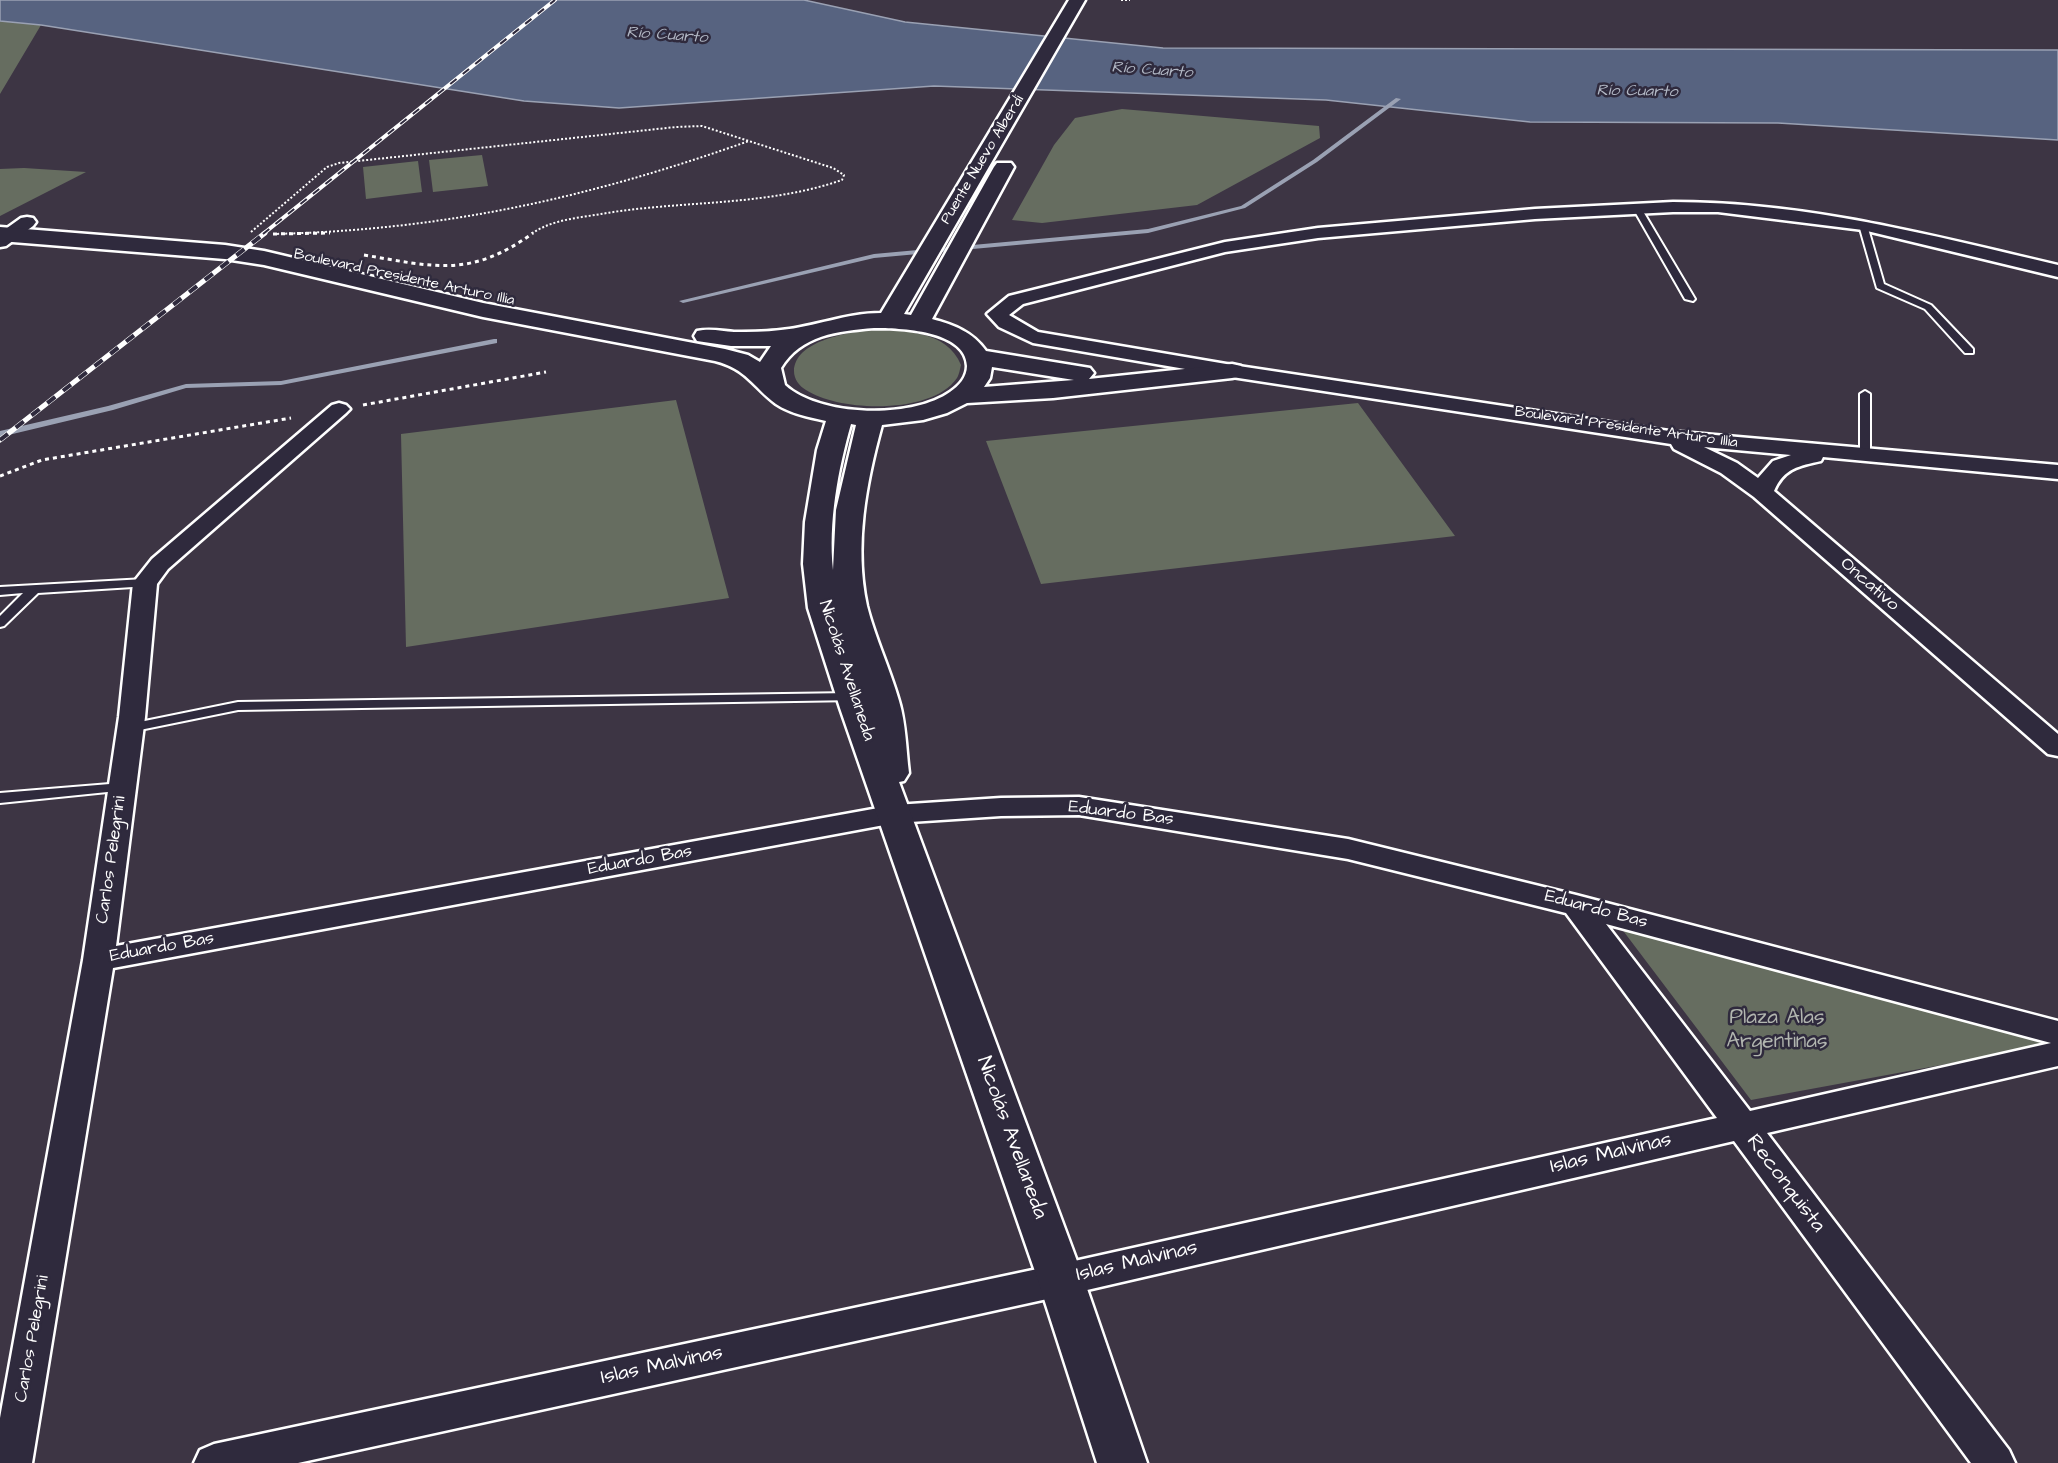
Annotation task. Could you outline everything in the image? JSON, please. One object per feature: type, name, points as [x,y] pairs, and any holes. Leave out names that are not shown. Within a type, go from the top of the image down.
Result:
[{"type":"main road","name":"Puente Nuevo Alberdi","points":[[889,320],[1077,0]]},
{"type":"main road","name":"Puente Nuevo Alberdi","points":[[1040,102],[1096,0]]},
{"type":"main road","name":"Puente Nuevo Alberdi","points":[[918,323],[1011,154]]},
{"type":"main road","name":"Boulevard Presidente Arturo Illia","points":[[10,232],[232,245],[317,258],[491,299],[726,340],[764,340],[806,334]]},
{"type":"main road","name":"Boulevard Presidente Arturo Illia","points":[[10,232],[225,252],[264,258],[483,310],[739,360],[754,368],[788,401],[812,411],[840,417],[872,419],[920,412],[961,396]]},
{"type":"main road","points":[[773,388],[769,368],[781,350],[806,334],[832,326],[889,320],[918,323],[944,330],[966,342],[979,357],[980,370],[974,383],[961,396]]},
{"type":"main road","points":[[979,357],[1059,372],[1232,371]]},
{"type":"main road","points":[[961,396],[1053,390],[1232,371]]},
{"type":"main road","name":"Nicolás Avellaneda","points":[[840,417],[830,450],[820,511],[818,564],[823,608],[852,697],[896,814],[1061,1280],[1122,1463]]},
{"type":"main road","name":"Nicolás Avellaneda","points":[[872,419],[861,452],[848,523],[847,568],[852,606],[887,717],[896,814]]},
{"type":"street","points":[[1637,208],[1728,208],[1813,217],[1863,225],[2058,272]]},
{"type":"street","name":"Boulevard Presidente Arturo Illia","points":[[1637,208],[1535,214],[1318,233],[1225,247],[1016,300],[997,314],[1006,323],[1033,337],[1232,371],[1670,437],[2058,472]]},
{"type":"street","points":[[145,584],[160,564],[339,409]]},
{"type":"street","name":"Oncativo","points":[[1670,437],[1729,468],[1762,492],[2058,748]]},
{"type":"street","points":[[1762,492],[1770,473],[1784,463],[1819,454]]},
{"type":"street","name":"Carlos Pelegrini","points":[[12,1463],[99,960],[130,728],[145,584]]},
{"type":"street","name":"Eduardo Bas","points":[[99,960],[896,814],[1001,807],[1079,806],[1348,849],[1576,905],[2058,1033]]},
{"type":"street","name":"Reconquista","points":[[1576,905],[1995,1463]]},
{"type":"street","name":"Islas Malvinas","points":[[214,1463],[1061,1280],[2058,1054]]},
{"type":"lane","points":[[1637,208],[1690,299]]},
{"type":"lane","points":[[1863,225],[1880,286],[1928,307],[1970,351]]},
{"type":"lane","points":[[1865,394],[1865,455]]},
{"type":"lane","points":[[0,591],[145,584]]},
{"type":"lane","points":[[0,623],[35,589]]},
{"type":"lane","points":[[130,728],[238,706],[852,697]]},
{"type":"lane","points":[[0,798],[122,787]]},
{"type":"path","points":[[1121,0],[1130,0]]},
{"type":"path","points":[[260,234],[249,234],[327,167],[339,163],[689,126],[702,126],[833,168],[844,175],[842,180],[783,198],[658,206],[549,224],[535,229],[509,250],[487,261],[466,267],[447,268],[336,250],[317,258]]},
{"type":"path","points":[[272,234],[349,232],[492,213],[674,169],[749,141]]},
{"type":"path","points":[[0,476],[42,460],[546,372]]},
{"type":"green space","points":[[0,21],[41,25],[0,94]]},
{"type":"green space","points":[[1122,109],[1319,126],[1320,138],[1197,205],[1042,223],[1012,220],[1054,145],[1075,118]]},
{"type":"green space","points":[[482,155],[488,186],[433,192],[429,160]]},
{"type":"green space","points":[[418,161],[422,192],[366,199],[363,167]]},
{"type":"green space","points":[[24,168],[86,172],[0,216],[0,169]]},
{"type":"green space","points":[[869,330],[909,332],[934,339],[954,353],[961,365],[958,377],[945,390],[928,399],[884,406],[840,403],[821,397],[799,384],[794,371],[803,352],[835,336]]},
{"type":"green space","points":[[676,400],[729,598],[406,647],[401,434]]},
{"type":"green space","points":[[1358,403],[1455,536],[1041,584],[986,441]]},
{"type":"green space","name":"Plaza Alas Argentinas","points":[[1615,920],[2050,1045],[1751,1100]]},
{"type":"water","name":"Río Cuarto","points":[[0,0],[804,0],[905,22],[1163,48],[2058,50],[2058,140],[1778,123],[1530,122],[1326,100],[934,86],[619,108],[524,101],[41,25],[0,21]]},
{"type":"waterway","points":[[683,301],[874,256],[1148,231],[1243,207],[1315,161],[1398,99]]},
{"type":"waterway","points":[[0,434],[110,408],[186,386],[281,383],[494,341]]},
{"type":"railway","points":[[263,234],[555,0]]},
{"type":"railway","points":[[0,440],[265,233]]}]
